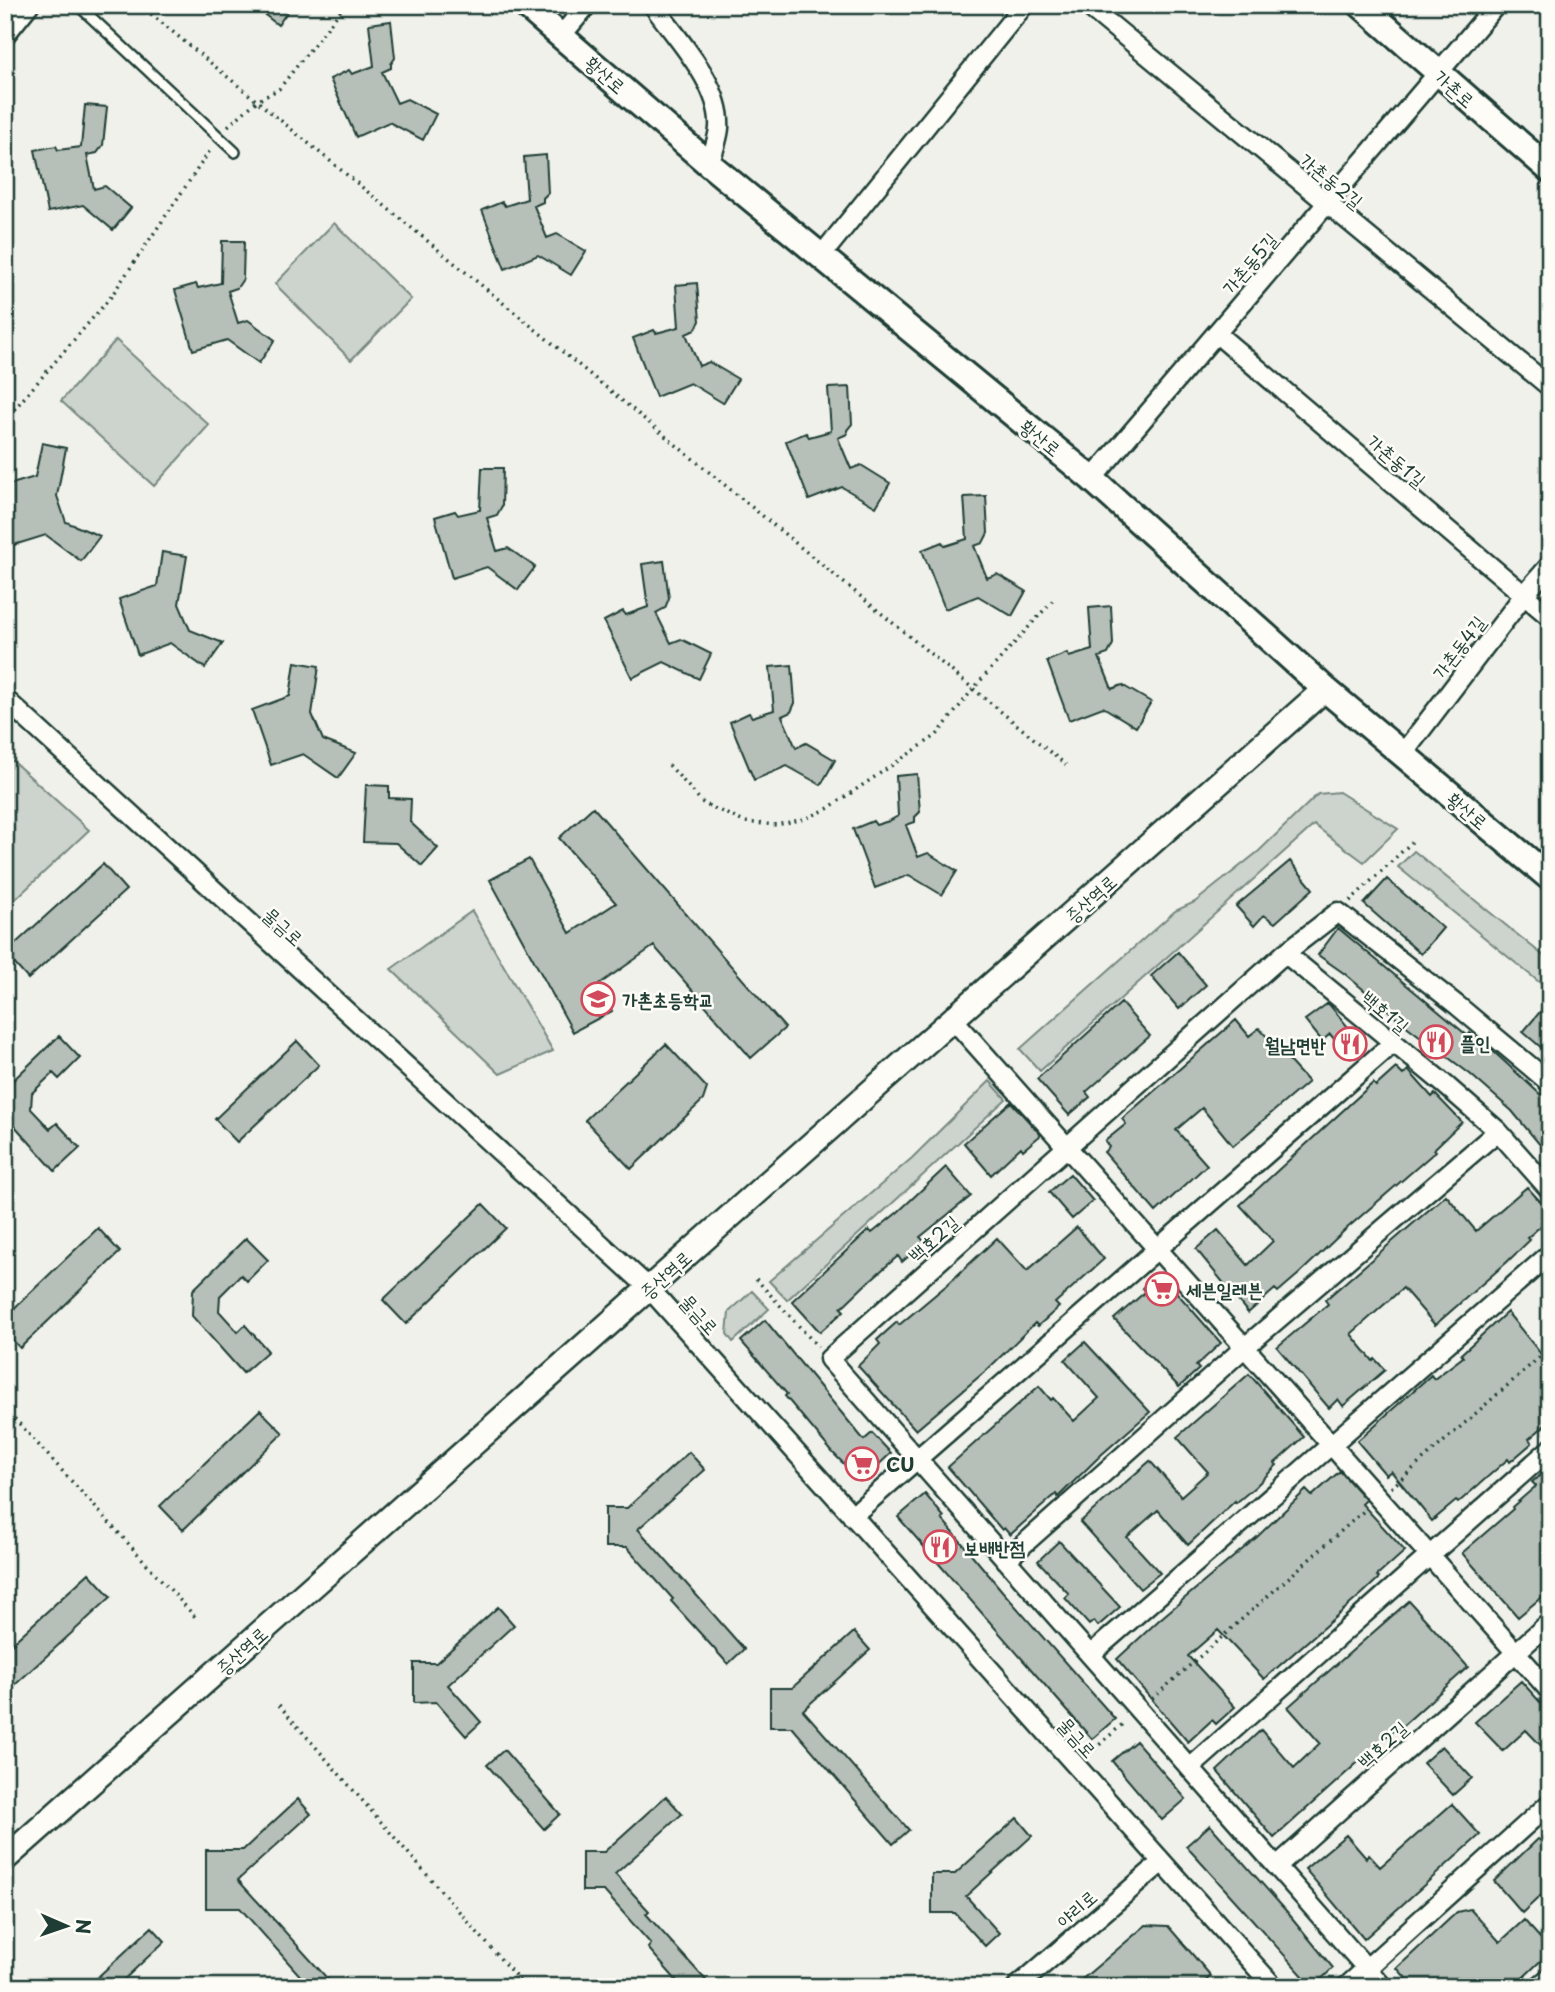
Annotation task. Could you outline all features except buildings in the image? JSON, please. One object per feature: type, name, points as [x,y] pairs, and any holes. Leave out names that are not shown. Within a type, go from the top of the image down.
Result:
[{"type":"main road","name":"황산로","points":[[526,5],[709,164],[1092,480],[1325,689],[1550,878]]},
{"type":"main road","name":"가촌로","points":[[1361,5],[1550,170]]},
{"type":"street","points":[[5,35],[29,5]]},
{"type":"street","points":[[561,36],[587,5]]},
{"type":"street","points":[[653,5],[706,79],[717,105],[719,128],[709,164]]},
{"type":"street","points":[[821,256],[1024,5]]},
{"type":"street","name":"가촌동2길","points":[[1087,5],[1550,387]]},
{"type":"street","name":"가촌동5길","points":[[1092,480],[1496,5]]},
{"type":"street","name":"가촌동1길","points":[[1217,334],[1550,617]]},
{"type":"street","name":"가촌동4길","points":[[1402,755],[1550,565]]},
{"type":"street","name":"증산역로","points":[[5,1858],[1325,689]]},
{"type":"street","name":"물금로","points":[[5,699],[649,1288],[1274,1987]]},
{"type":"street","points":[[1067,1149],[1284,953],[1338,912],[1458,1006],[1550,1083]]},
{"type":"street","name":"백호1길","points":[[1284,953],[1443,1083],[1497,1131],[1550,1190]]},
{"type":"street","points":[[953,1019],[1550,1691]]},
{"type":"street","points":[[852,1516],[1392,1044]]},
{"type":"street","points":[[1006,1560],[1244,1348],[1497,1131]]},
{"type":"street","name":"백호2길","points":[[828,1359],[1067,1149]]},
{"type":"street","points":[[1090,1655],[1550,1254]]},
{"type":"street","points":[[828,1359],[1383,1987]]},
{"type":"street","points":[[1189,1768],[1550,1448]]},
{"type":"street","name":"백호2길","points":[[1276,1866],[1550,1622]]},
{"type":"street","points":[[1346,1987],[1550,1803]]},
{"type":"street","name":"야리로","points":[[1017,1987],[1162,1862]]},
{"type":"street","points":[[1538,1987],[1550,1977]]},
{"type":"lane","points":[[78,5],[235,152]]},
{"type":"path","points":[[139,5],[1066,765]]},
{"type":"path","points":[[5,420],[110,298],[231,123],[257,101],[279,89],[345,5]]},
{"type":"path","points":[[669,765],[703,803],[744,822],[776,825],[805,819],[827,809],[937,734],[1055,599]]},
{"type":"path","points":[[1338,912],[1412,842]]},
{"type":"path","points":[[756,1279],[828,1359]]},
{"type":"path","points":[[1076,1766],[1550,1348]]},
{"type":"path","points":[[5,1408],[197,1619]]},
{"type":"path","points":[[279,1704],[525,1987]]},
{"type":"shaded area","points":[[334,223],[411,299],[351,360],[275,284]]},
{"type":"shaded area","points":[[116,340],[209,425],[154,486],[61,401]]},
{"type":"shaded area","points":[[5,754],[89,830],[5,909]]},
{"type":"shaded area","points":[[1339,792],[1398,829],[1364,862],[1314,825],[1040,1071],[1020,1049],[1175,911],[1195,902],[1259,851],[1318,794]]},
{"type":"shaded area","points":[[1414,851],[1550,961],[1550,991],[1398,867]]},
{"type":"shaded area","points":[[472,911],[553,1051],[500,1074],[391,969]]},
{"type":"shaded area","points":[[990,1081],[1006,1099],[787,1300],[769,1281],[912,1158]]},
{"type":"shaded area","points":[[752,1291],[769,1309],[733,1342],[727,1334],[729,1312]]},
{"type":"place","name":"가촌초등학교","points":[[598,999]]},
{"type":"place","name":"플인","points":[[1436,1042]]},
{"type":"place","name":"월남면반","points":[[1350,1044]]},
{"type":"place","name":"세븐일레븐","points":[[1162,1289]]},
{"type":"place","name":"CU","points":[[862,1464]]},
{"type":"place","name":"보배반점","points":[[940,1547]]}]
